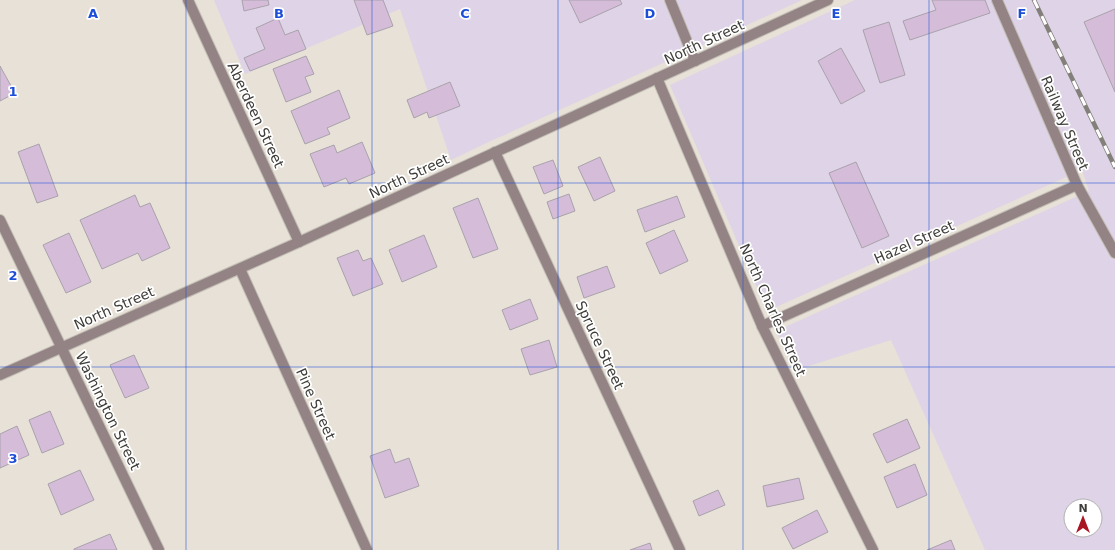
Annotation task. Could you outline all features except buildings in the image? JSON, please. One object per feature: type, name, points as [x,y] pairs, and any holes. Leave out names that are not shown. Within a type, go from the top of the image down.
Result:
[{"type":"street","name":"Aberdeen Street","points":[[188,0],[299,242]]},
{"type":"street","points":[[670,0],[695,61]]},
{"type":"street","name":"North Street","points":[[0,375],[240,269],[828,0]]},
{"type":"street","name":"Railway Street","points":[[997,0],[1077,185],[1115,253]]},
{"type":"street","name":"North Charles Street","points":[[657,78],[762,326],[873,550]]},
{"type":"street","name":"Spruce Street","points":[[495,152],[680,550]]},
{"type":"street","name":"Hazel Street","points":[[762,326],[1077,185]]},
{"type":"street","name":"Washington Street","points":[[0,220],[159,550]]},
{"type":"street","name":"Pine Street","points":[[240,269],[367,550]]},
{"type":"shaded area","points":[[214,0],[802,0],[451,160],[400,9],[245,74]]},
{"type":"shaded area","points":[[855,0],[1115,0],[1115,550],[985,550],[891,340],[796,370],[776,331],[1089,191],[1082,170],[767,311],[670,85]]},
{"type":"railway","points":[[1034,0],[1115,167]]}]
